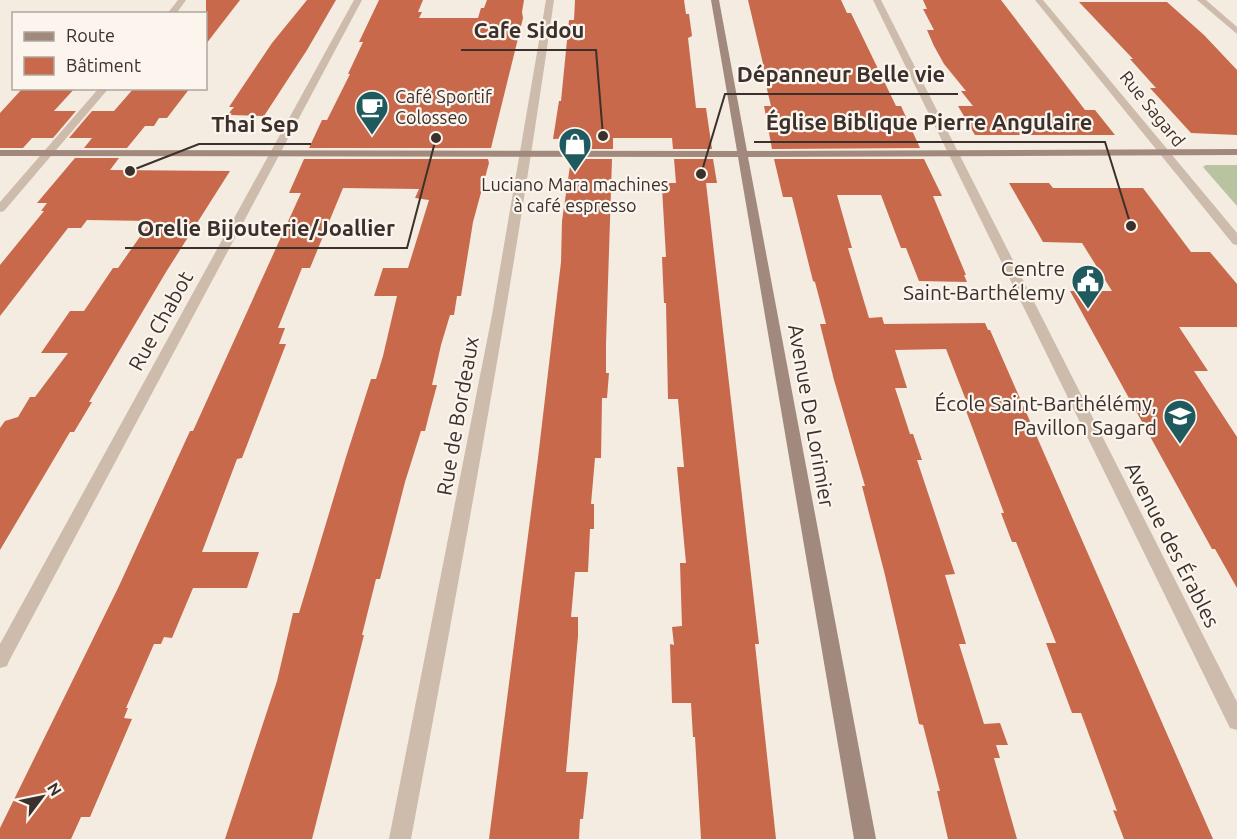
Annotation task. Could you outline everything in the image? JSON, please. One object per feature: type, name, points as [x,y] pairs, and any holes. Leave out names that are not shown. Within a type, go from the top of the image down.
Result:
[{"type":"main road","name":"Avenue De Lorimier","points":[[715,0],[865,839]]},
{"type":"main road","points":[[0,153],[527,155],[1237,152]]},
{"type":"street","points":[[173,12],[182,0]]},
{"type":"street","name":"Rue Chabot","points":[[0,661],[358,0]]},
{"type":"street","name":"Rue de Bordeaux","points":[[400,839],[481,426],[527,155],[550,0]]},
{"type":"street","name":"Avenue des Érables","points":[[877,0],[1237,722]]},
{"type":"street","name":"Rue Sagard","points":[[1039,0],[1237,241]]},
{"type":"street","points":[[1201,0],[1237,31]]},
{"type":"street","points":[[0,209],[103,90]]},
{"type":"green space","points":[[1206,165],[1237,165],[1237,206],[1203,167]]},
{"type":"building","points":[[206,0],[240,0],[207,43]]},
{"type":"building","points":[[307,0],[336,0],[264,116],[230,115],[234,107],[229,107],[272,43]]},
{"type":"building","points":[[379,0],[423,0],[418,12],[422,12],[419,18],[478,18],[487,0],[524,0],[523,18],[491,148],[309,148],[322,120],[327,120],[350,74],[348,74],[363,42],[359,42]]},
{"type":"building","points":[[575,0],[684,0],[686,14],[689,14],[692,36],[688,38],[696,108],[706,108],[712,149],[673,149],[672,138],[613,138],[613,149],[572,149],[574,138],[553,139],[559,101],[561,101],[569,20],[574,20]]},
{"type":"building","points":[[748,0],[841,0],[847,13],[851,13],[896,106],[901,106],[920,148],[772,149],[764,106],[771,106],[766,85],[768,85]]},
{"type":"building","points":[[923,0],[1001,0],[1085,110],[1095,110],[1115,135],[975,135],[958,106],[973,106],[961,91],[966,91],[944,64],[934,46],[927,30],[934,30],[923,9],[927,9]]},
{"type":"building","points":[[1079,2],[1167,2],[1204,35],[1237,70],[1237,135],[1191,133],[1150,88],[1156,88],[1130,59],[1133,59]]},
{"type":"building","points":[[21,90],[73,90],[54,111],[76,111],[53,138],[32,138],[23,148],[0,148],[0,113]]},
{"type":"building","points":[[132,90],[188,90],[167,118],[159,118],[154,126],[145,126],[127,148],[84,148],[92,138],[69,138],[92,111],[114,111]]},
{"type":"building","points":[[75,158],[119,158],[110,170],[230,171],[166,272],[89,402],[92,402],[74,432],[70,432],[0,550],[0,428],[5,421],[18,417],[30,397],[35,397],[68,353],[41,353],[70,311],[84,311],[113,268],[118,268],[151,221],[87,220],[81,228],[68,228],[0,316],[0,265],[44,211],[41,211],[47,203],[37,203]]},
{"type":"building","points":[[304,159],[488,159],[489,163],[473,222],[461,296],[457,296],[454,315],[450,315],[432,385],[437,385],[425,431],[421,431],[405,482],[380,579],[376,579],[312,839],[225,839],[277,681],[293,613],[299,613],[371,379],[376,379],[383,356],[397,296],[374,296],[383,268],[408,268],[429,200],[415,198],[419,189],[343,188],[310,268],[302,268],[278,328],[285,328],[279,344],[286,344],[242,458],[237,459],[202,552],[259,552],[247,588],[193,588],[172,638],[164,637],[161,644],[154,644],[126,708],[128,708],[124,718],[132,719],[90,817],[81,817],[71,839],[0,839],[0,828],[119,586],[190,431],[193,431],[301,193],[289,193]]},
{"type":"building","points":[[571,159],[612,159],[606,344],[606,373],[609,373],[607,398],[602,398],[601,458],[595,458],[591,504],[594,504],[594,529],[590,529],[588,572],[575,572],[571,617],[578,617],[578,636],[566,772],[588,772],[583,819],[580,819],[579,839],[489,839],[538,458],[561,262],[562,221]]},
{"type":"building","points":[[674,159],[713,159],[717,183],[706,183],[759,644],[755,644],[776,839],[701,839],[691,703],[672,703],[670,644],[674,645],[672,627],[682,626],[680,563],[686,563],[677,467],[684,467],[678,399],[668,399],[666,303],[664,303],[662,257],[666,257],[662,188],[668,188],[668,183],[676,183]]},
{"type":"building","points":[[774,159],[924,159],[942,196],[933,196],[967,282],[919,281],[906,248],[901,248],[881,195],[837,195],[852,248],[848,248],[869,318],[882,317],[884,324],[985,323],[990,330],[1213,839],[1124,839],[1113,810],[1117,811],[1081,713],[1072,713],[1046,643],[1056,643],[1016,542],[1012,542],[1001,513],[1004,513],[965,408],[969,408],[946,349],[895,350],[907,388],[895,388],[910,434],[913,434],[922,460],[917,460],[955,574],[945,575],[966,644],[959,644],[984,724],[1000,723],[1008,745],[996,745],[1000,758],[994,758],[1017,839],[948,839],[937,791],[940,791],[923,725],[919,724],[862,486],[865,486],[820,324],[826,324],[792,197],[783,197]]},
{"type":"building","points":[[1009,183],[1049,183],[1053,188],[1143,188],[1191,252],[1210,252],[1237,284],[1237,327],[1179,327],[1208,371],[1194,371],[1237,437],[1237,588],[1215,549],[1212,549],[1070,291],[1112,291],[1082,243],[1043,242]]},
{"type":"place","name":"Café Sportif Colosseo","points":[[372,136]]},
{"type":"place","name":"Cafe Sidou","points":[[603,136]]},
{"type":"place","name":"Orelie Bijouterie/Joallier","points":[[436,138]]},
{"type":"place","name":"Thai Sep","points":[[130,171]]},
{"type":"place","name":"Luciano Mara machines à café espresso","points":[[575,173]]},
{"type":"place","name":"Dépanneur Belle vie","points":[[701,174]]},
{"type":"place","name":"Église Biblique Pierre Angulaire","points":[[1131,226]]},
{"type":"place","name":"Centre Saint-Barthélemy","points":[[1088,310]]},
{"type":"place","name":"École Saint-Barthélémy, Pavillon Sagard","points":[[1180,445]]}]
